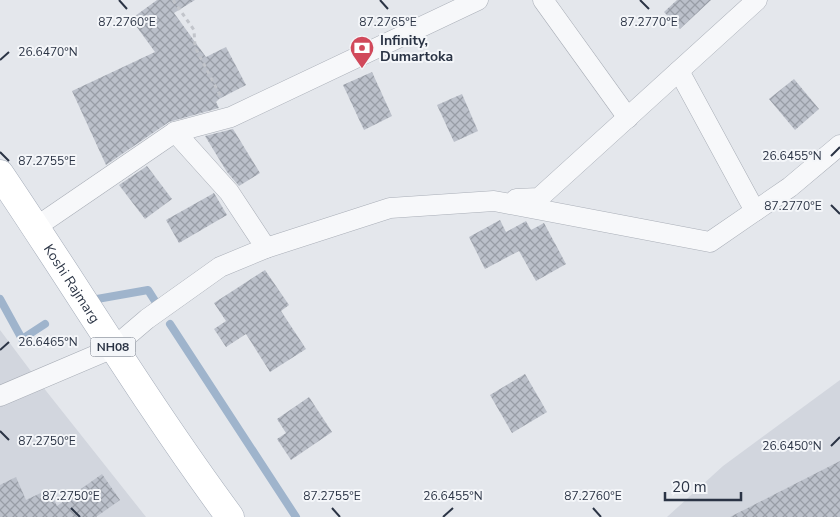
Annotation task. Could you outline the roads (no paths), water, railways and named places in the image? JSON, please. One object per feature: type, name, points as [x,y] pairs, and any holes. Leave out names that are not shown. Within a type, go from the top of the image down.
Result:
[{"type":"main road","name":"Koshi Rajmarg","points":[[0,174],[113,348],[230,517]]},
{"type":"street","points":[[36,228],[175,132],[231,117],[478,0]]},
{"type":"street","points":[[543,0],[628,118]]},
{"type":"street","points":[[0,396],[113,348],[147,319],[220,267],[266,248],[390,208],[540,198],[757,0]]},
{"type":"street","points":[[679,71],[755,211]]},
{"type":"street","points":[[175,132],[228,192],[266,248]]},
{"type":"street","points":[[494,201],[710,242],[790,188],[840,145]]},
{"type":"waterway","points":[[97,299],[148,290],[155,301]]},
{"type":"waterway","points":[[0,299],[22,339],[45,324]]},
{"type":"waterway","points":[[170,324],[296,517]]},
{"type":"place","name":"Infinity, Dumartoka","points":[[362,69]]}]
